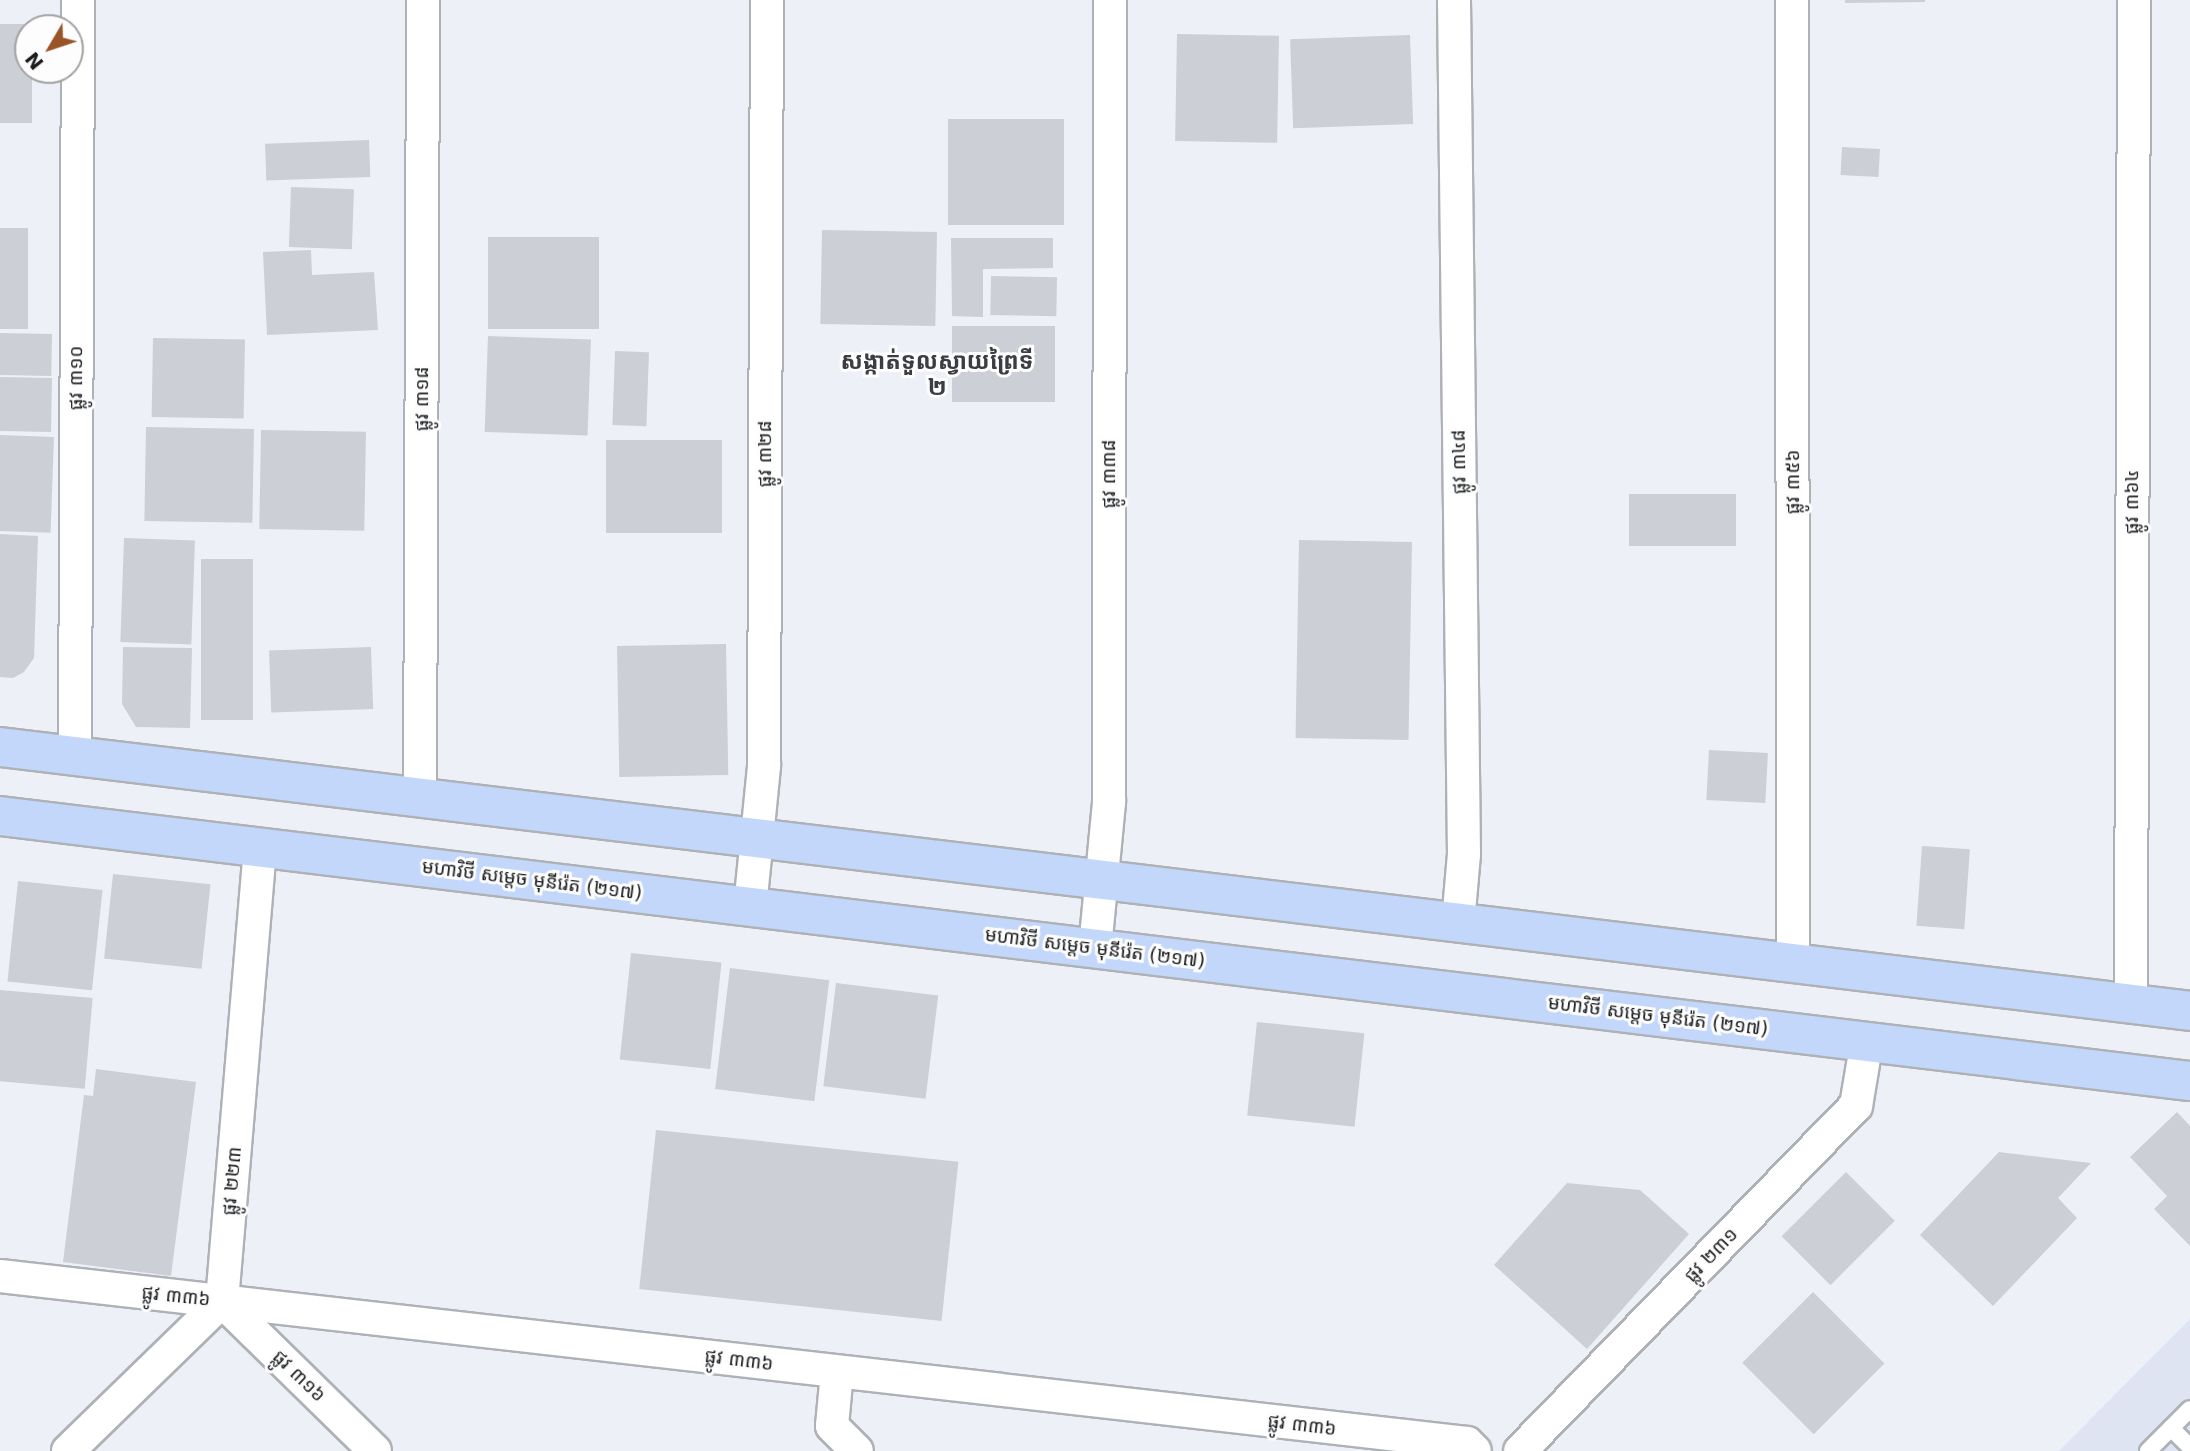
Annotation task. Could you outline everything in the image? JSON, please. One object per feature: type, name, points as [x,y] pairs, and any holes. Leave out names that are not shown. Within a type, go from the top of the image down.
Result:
[{"type":"main road","points":[[0,747],[2190,1011]]},
{"type":"main road","name":"មហាវិថី សម្តេច មុនីរ៉េត (២១៧)","points":[[0,816],[1867,1040],[2190,1082]]},
{"type":"street","name":"ផ្លូវ ៣១០","points":[[75,756],[78,0]]},
{"type":"street","name":"ផ្លូវ ៣១៨","points":[[420,797],[424,0]]},
{"type":"street","name":"ផ្លូវ ៣២៨","points":[[750,907],[764,766],[767,0]]},
{"type":"street","name":"ផ្លូវ ៣៣៨","points":[[1095,948],[1109,802],[1110,0]]},
{"type":"street","name":"ផ្លូវ ៣៤៨","points":[[1454,0],[1464,854],[1458,923]]},
{"type":"street","name":"ផ្លូវ ៣៥៦","points":[[1792,0],[1793,963]]},
{"type":"street","name":"ផ្លូវ ៣៦៤","points":[[2130,1004],[2134,0]]},
{"type":"street","name":"ផ្លូវ ២២៣","points":[[222,1301],[260,847]]},
{"type":"street","name":"ផ្លូវ ២៣១","points":[[1520,1451],[1856,1106],[1867,1040]]},
{"type":"street","name":"ផ្លូវ ៣៣៦","points":[[0,1276],[1467,1443],[1475,1451]]},
{"type":"street","points":[[68,1451],[222,1301]]},
{"type":"street","name":"ផ្លូវ ៣១៦","points":[[222,1301],[375,1451]]},
{"type":"street","points":[[837,1372],[832,1426],[857,1451]]},
{"type":"lane","points":[[2148,1451],[2190,1409]]},
{"type":"lane","points":[[2171,1428],[2190,1447]]},
{"type":"shaded area","points":[[2190,1319],[2190,1451],[2059,1451]]},
{"type":"building","points":[[1845,0],[1925,0],[1925,2],[1845,3]]},
{"type":"building","points":[[0,24],[14,24],[14,84],[32,84],[32,123],[0,123]]},
{"type":"building","points":[[1177,34],[1279,36],[1277,143],[1175,141]]},
{"type":"building","points":[[1410,35],[1413,124],[1293,128],[1290,39]]},
{"type":"building","points":[[948,119],[1064,119],[1064,225],[948,225]]},
{"type":"building","points":[[369,140],[370,177],[266,181],[265,144]]},
{"type":"building","points":[[1842,147],[1880,149],[1878,177],[1841,175]]},
{"type":"building","points":[[291,187],[354,189],[352,249],[289,247]]},
{"type":"building","points":[[0,228],[28,228],[28,329],[0,329]]},
{"type":"building","points":[[822,230],[937,232],[935,326],[820,324]]},
{"type":"building","points":[[488,237],[599,237],[599,329],[488,329]]},
{"type":"building","points":[[951,238],[1053,238],[1053,268],[983,269],[983,317],[952,316]]},
{"type":"building","points":[[311,250],[312,275],[374,272],[378,330],[267,335],[263,252]]},
{"type":"building","points":[[991,276],[1057,277],[1056,316],[990,315]]},
{"type":"building","points":[[952,326],[1055,326],[1055,402],[952,402]]},
{"type":"building","points":[[0,333],[52,334],[51,376],[0,375]]},
{"type":"building","points":[[488,336],[591,340],[588,436],[485,432]]},
{"type":"building","points":[[153,338],[245,340],[244,419],[152,417]]},
{"type":"building","points":[[615,351],[649,352],[646,426],[612,425]]},
{"type":"building","points":[[0,377],[52,378],[51,432],[0,431]]},
{"type":"building","points":[[146,427],[254,429],[252,523],[144,521]]},
{"type":"building","points":[[261,430],[366,432],[364,531],[259,529]]},
{"type":"building","points":[[0,435],[54,437],[51,533],[0,531]]},
{"type":"building","points":[[606,440],[722,440],[722,533],[606,533]]},
{"type":"building","points":[[1629,494],[1736,494],[1736,546],[1629,546]]},
{"type":"building","points":[[0,534],[38,536],[34,658],[24,672],[13,678],[0,677]]},
{"type":"building","points":[[124,538],[195,540],[191,644],[120,642]]},
{"type":"building","points":[[1299,540],[1412,542],[1409,740],[1296,738]]},
{"type":"building","points":[[201,559],[253,559],[253,720],[201,720]]},
{"type":"building","points":[[726,644],[728,775],[619,777],[617,646]]},
{"type":"building","points":[[123,647],[192,648],[190,728],[136,727],[122,704]]},
{"type":"building","points":[[371,647],[373,709],[271,713],[269,651]]},
{"type":"building","points":[[1709,750],[1768,753],[1765,803],[1706,800]]},
{"type":"building","points":[[1922,846],[1970,849],[1964,929],[1916,926]]},
{"type":"building","points":[[113,874],[210,884],[202,969],[104,959]]},
{"type":"building","points":[[18,881],[103,890],[92,990],[7,981]]},
{"type":"building","points":[[631,953],[722,963],[710,1069],[620,1059]]},
{"type":"building","points":[[730,968],[829,980],[814,1101],[715,1089]]},
{"type":"building","points":[[836,983],[938,996],[926,1099],[823,1086]]},
{"type":"building","points":[[0,990],[93,998],[85,1089],[0,1081]]},
{"type":"building","points":[[1257,1022],[1364,1033],[1355,1127],[1247,1115]]},
{"type":"building","points":[[96,1069],[196,1082],[171,1276],[63,1262],[84,1095],[93,1096]]},
{"type":"building","points":[[2177,1112],[2190,1126],[2190,1246],[2154,1209],[2167,1196],[2130,1157]]},
{"type":"building","points":[[656,1130],[958,1162],[942,1321],[639,1289]]},
{"type":"building","points":[[1999,1152],[2091,1163],[2058,1198],[2077,1218],[1993,1306],[1920,1235]]},
{"type":"building","points":[[1846,1172],[1895,1221],[1830,1285],[1782,1236]]},
{"type":"building","points":[[1567,1183],[1640,1190],[1689,1234],[1587,1349],[1494,1265]]},
{"type":"building","points":[[1813,1292],[1884,1363],[1814,1434],[1742,1363]]},
{"type":"district","name":"សង្កាត់ទួលស្វាយព្រៃទី ២","points":[[937,374]]}]
